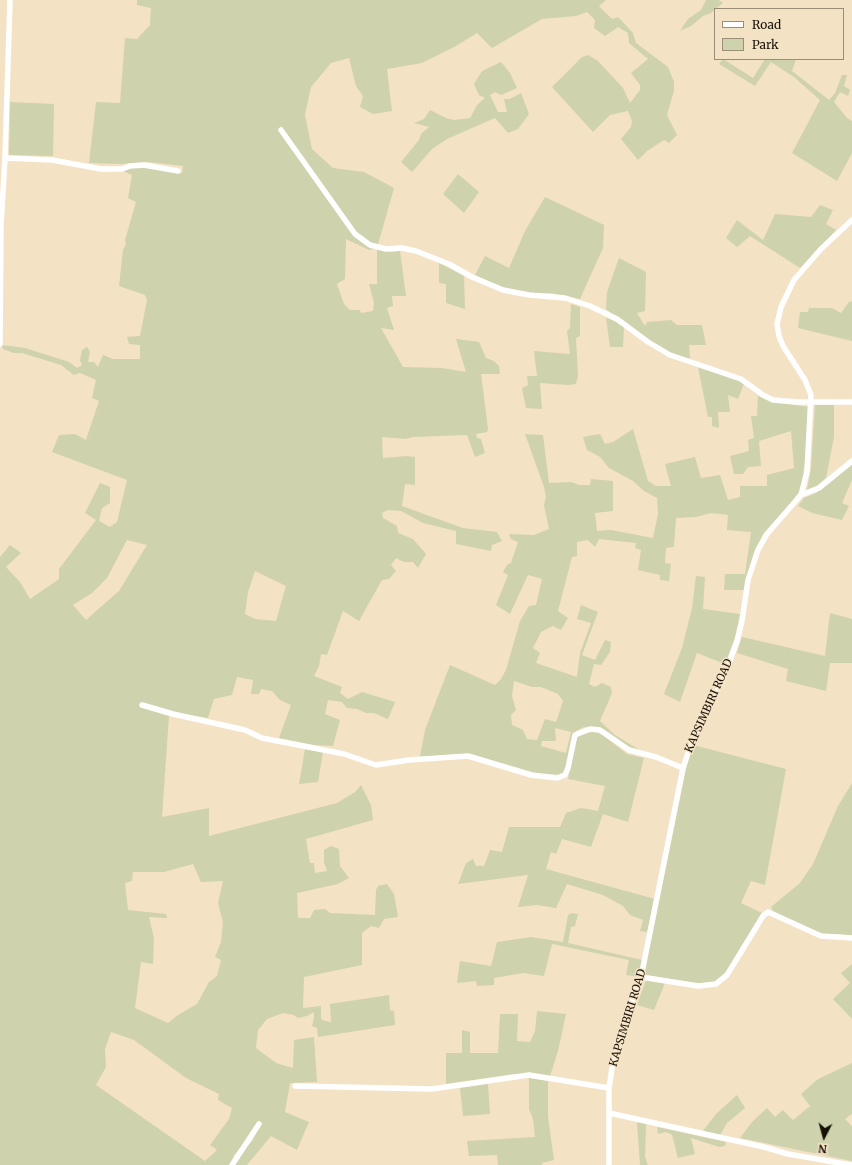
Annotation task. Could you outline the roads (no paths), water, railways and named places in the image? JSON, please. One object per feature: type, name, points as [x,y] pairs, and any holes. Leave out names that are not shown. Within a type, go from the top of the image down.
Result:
[{"type":"street","points":[[0,344],[1,224],[5,158],[10,0]]},
{"type":"street","points":[[281,130],[355,234],[370,245],[386,249],[402,248],[416,251],[449,264],[472,277],[503,290],[529,295],[565,298],[590,306],[617,319],[648,342],[670,355],[741,379],[763,395],[773,400],[852,402]]},
{"type":"street","points":[[5,158],[52,160],[72,165],[101,169],[122,169],[130,166],[144,165],[178,171]]},
{"type":"street","name":"KAPSIMBIRI ROAD","points":[[610,1165],[609,1088],[618,1044],[641,977],[683,768],[692,741],[724,677],[737,641],[742,621],[748,580],[758,550],[766,534],[801,495],[808,472],[811,402],[809,389],[805,380],[783,346],[779,336],[777,324],[779,315],[783,300],[794,280],[821,250],[852,220]]},
{"type":"street","points":[[801,495],[819,488],[852,461]]},
{"type":"street","points":[[142,705],[173,714],[245,730],[262,738],[344,754],[376,765],[409,760],[468,756],[531,775],[557,778],[565,774],[568,768],[575,735],[590,729],[602,731],[629,750],[683,768]]},
{"type":"street","points":[[641,977],[698,986],[716,984],[727,975],[763,916],[768,912],[821,936],[852,938]]},
{"type":"street","points":[[295,1086],[432,1090],[529,1075],[609,1088]]},
{"type":"street","points":[[609,1113],[764,1147],[788,1154],[851,1165]]},
{"type":"street","points":[[232,1165],[259,1124]]}]
